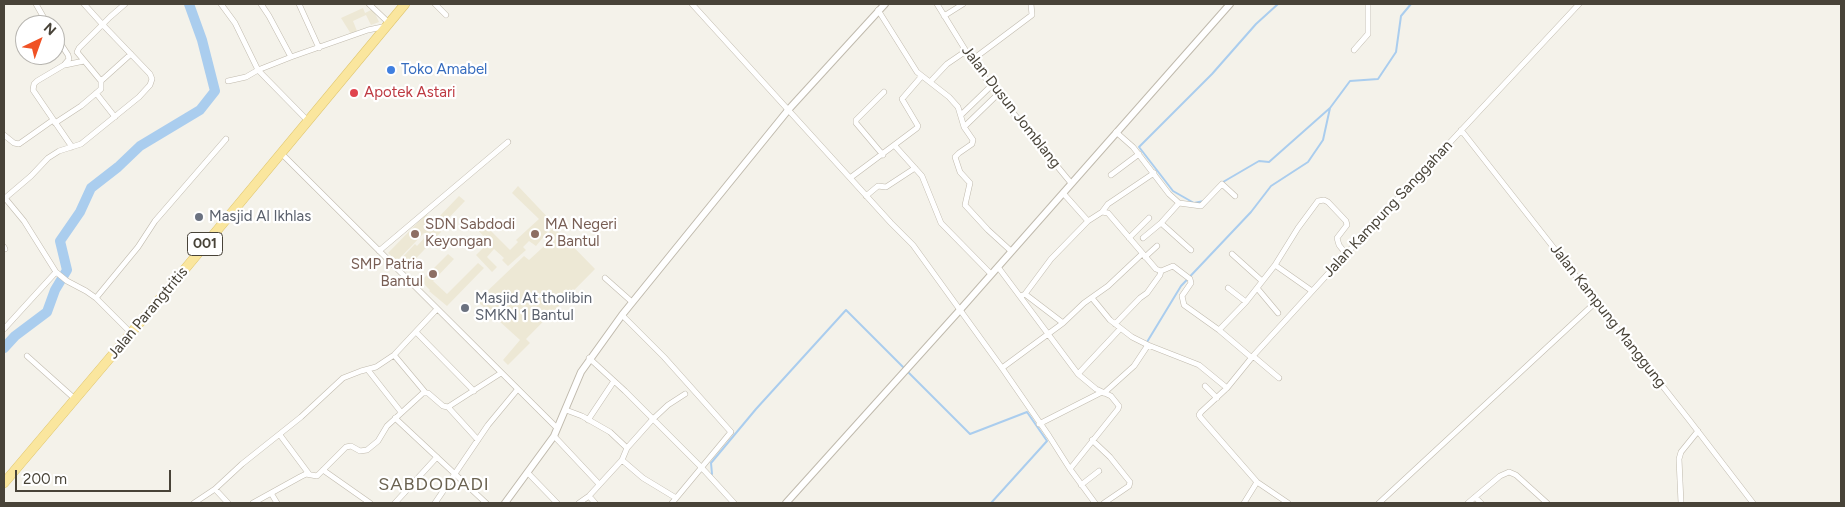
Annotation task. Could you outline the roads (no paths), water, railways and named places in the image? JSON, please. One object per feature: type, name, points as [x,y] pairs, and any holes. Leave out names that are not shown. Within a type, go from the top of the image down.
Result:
[{"type":"main road","name":"Jalan Parangtritis","points":[[4,483],[405,4]]},
{"type":"street","points":[[36,4],[42,15]]},
{"type":"street","points":[[84,4],[150,74],[152,81],[146,90],[81,144],[58,151],[48,158],[31,176],[4,198],[24,221],[57,272],[67,281],[96,298],[131,333]]},
{"type":"street","points":[[4,135],[14,143],[19,144],[81,106],[101,89],[101,81],[78,55],[77,50],[126,4]]},
{"type":"street","points":[[222,4],[235,23],[258,70],[308,121]]},
{"type":"street","points":[[261,4],[291,57]]},
{"type":"street","points":[[299,4],[320,48]]},
{"type":"street","points":[[228,81],[244,78],[258,70],[291,57],[388,24],[370,4]]},
{"type":"street","points":[[435,4],[446,15]]},
{"type":"street","points":[[692,4],[924,258],[959,311],[1002,368],[1070,470],[1095,503]]},
{"type":"street","points":[[505,503],[554,436],[581,372],[622,315],[789,109],[885,4]]},
{"type":"street","name":"Jalan Dusun Jomblang","points":[[937,4],[966,51],[991,86],[1071,183]]},
{"type":"street","points":[[944,16],[964,4]]},
{"type":"street","points":[[972,60],[1032,14],[1031,4]]},
{"type":"street","points":[[786,503],[959,311],[1230,4]]},
{"type":"street","points":[[1354,50],[1368,34],[1368,4]]},
{"type":"street","name":"Jalan Kampung Sanggahan","points":[[1257,482],[1199,415],[1201,412],[1227,388],[1252,357],[1312,291],[1579,4]]},
{"type":"street","points":[[878,10],[912,66],[921,77],[955,103],[964,127],[973,142],[958,153],[956,157],[960,172],[970,182],[965,204],[988,230],[1011,251]]},
{"type":"street","points":[[65,51],[69,57],[65,64]]},
{"type":"street","points":[[930,82],[947,64],[966,51]]},
{"type":"street","points":[[101,81],[131,54]]},
{"type":"street","points":[[65,65],[84,61]]},
{"type":"street","points":[[64,65],[36,81],[33,87],[34,94],[72,147]]},
{"type":"street","points":[[850,178],[895,146],[918,126],[902,99],[921,77]]},
{"type":"street","points":[[961,115],[991,86]]},
{"type":"street","points":[[883,155],[856,123],[856,120],[884,92]]},
{"type":"street","points":[[96,93],[115,116]]},
{"type":"street","points":[[964,127],[998,94]]},
{"type":"street","name":"Jalan Kampung Manggung","points":[[1461,130],[1753,503]]},
{"type":"street","points":[[1116,132],[1139,154],[1179,203],[1201,206],[1222,184],[1235,196]]},
{"type":"street","points":[[96,298],[138,247],[155,221],[226,139]]},
{"type":"street","points":[[379,251],[508,142]]},
{"type":"street","points":[[895,146],[925,181],[941,223],[991,274]]},
{"type":"street","points":[[281,153],[557,428]]},
{"type":"street","points":[[1111,175],[1139,154]]},
{"type":"street","points":[[866,196],[878,186],[886,187],[915,168]]},
{"type":"street","points":[[1023,295],[1051,259],[1088,221],[1102,212],[1108,204],[1154,172]]},
{"type":"street","points":[[1063,193],[1088,221]]},
{"type":"street","points":[[1219,330],[1246,302],[1275,265],[1298,228],[1321,200],[1328,202],[1334,207],[1348,223],[1337,238],[1339,245],[1346,254]]},
{"type":"street","points":[[1143,238],[1161,223],[1179,203]]},
{"type":"street","points":[[1102,212],[1108,213],[1156,269],[1161,270],[1173,266],[1188,277],[1191,282],[1182,296],[1182,302],[1190,311],[1219,330],[1279,378]]},
{"type":"street","points":[[1129,238],[1149,218]]},
{"type":"street","points":[[1161,223],[1191,250]]},
{"type":"street","points":[[1002,368],[1063,323],[1084,303],[1157,246]]},
{"type":"street","points":[[1232,254],[1262,281]]},
{"type":"street","points":[[1275,265],[1312,291]]},
{"type":"street","points":[[998,266],[1023,295],[1048,334],[1078,374],[1117,402],[1118,409],[1070,470]]},
{"type":"street","points":[[1115,324],[1147,293],[1161,270]]},
{"type":"street","points":[[4,328],[57,272]]},
{"type":"street","points":[[605,278],[632,302]]},
{"type":"street","points":[[1228,288],[1246,302]]},
{"type":"street","points":[[1256,288],[1278,313]]},
{"type":"street","points":[[1023,295],[1063,323]]},
{"type":"street","points":[[1092,298],[1120,328],[1148,345],[1199,365],[1227,388]]},
{"type":"street","points":[[1379,503],[1596,302]]},
{"type":"street","points":[[194,503],[215,489],[242,464],[280,435],[341,380],[351,374],[380,366],[394,355],[437,309]]},
{"type":"street","points":[[622,315],[664,357],[730,432],[672,503]]},
{"type":"street","points":[[1078,374],[1120,328]]},
{"type":"street","points":[[416,332],[474,391]]},
{"type":"street","points":[[1039,424],[1101,392],[1134,366],[1148,345]]},
{"type":"street","points":[[394,355],[425,392],[448,408],[478,440]]},
{"type":"street","points":[[27,356],[75,399]]},
{"type":"street","points":[[590,358],[702,468],[734,503]]},
{"type":"street","points":[[368,370],[401,412]]},
{"type":"street","points":[[448,408],[501,373]]},
{"type":"street","points":[[588,420],[614,381]]},
{"type":"street","points":[[1205,386],[1217,398]]},
{"type":"street","points":[[435,503],[456,475],[460,465],[478,440],[518,390]]},
{"type":"street","points":[[253,503],[296,478],[309,474],[317,476],[346,447],[351,446],[360,451],[367,450],[401,412],[425,392]]},
{"type":"street","points":[[580,503],[589,496],[622,460],[627,448],[652,420],[685,394]]},
{"type":"street","points":[[566,410],[610,432],[627,448]]},
{"type":"street","points":[[395,418],[486,503]]},
{"type":"street","points":[[1682,503],[1679,459],[1681,452],[1698,431]]},
{"type":"street","points":[[280,435],[309,474]]},
{"type":"street","points":[[554,436],[599,484]]},
{"type":"street","points":[[1092,440],[1110,457],[1130,482],[1129,486],[1104,503]]},
{"type":"street","points":[[395,503],[437,457]]},
{"type":"street","points":[[622,460],[643,478],[676,498]]},
{"type":"street","points":[[323,470],[370,503]]},
{"type":"street","points":[[1081,485],[1099,471]]},
{"type":"street","points":[[1468,503],[1500,476],[1509,472],[1516,474],[1547,503]]},
{"type":"street","points":[[528,473],[556,503]]},
{"type":"street","points":[[1244,503],[1257,482],[1288,503]]},
{"type":"street","points":[[215,489],[228,503]]},
{"type":"street","points":[[271,493],[277,503]]},
{"type":"street","points":[[589,496],[595,503]]},
{"type":"street","points":[[1475,497],[1481,503]]},
{"type":"waterway","points":[[4,348],[15,336],[47,312],[55,290],[67,270],[60,241],[80,212],[91,188],[118,167],[140,146],[200,110],[215,91],[202,40],[189,4]]},
{"type":"waterway","points":[[1204,201],[1194,203],[1173,191],[1139,147],[1212,74],[1256,24],[1278,4]]},
{"type":"waterway","points":[[1147,342],[1181,286],[1251,212],[1271,186],[1308,162],[1323,140],[1330,108],[1350,81],[1378,79],[1396,52],[1401,16],[1411,4]]},
{"type":"waterway","points":[[1223,182],[1259,161],[1269,162],[1330,108]]},
{"type":"waterway","points":[[712,474],[711,463],[756,409],[846,310],[970,434],[1027,412],[1047,441],[991,503]]},
{"type":"place","name":"Toko Amabel","points":[[391,70]]},
{"type":"place","name":"Apotek Astari","points":[[354,93]]},
{"type":"place","name":"Masjid Al Ikhlas","points":[[199,217]]},
{"type":"place","name":"SDN Sabdodi Keyongan","points":[[415,234]]},
{"type":"place","name":"MA Negeri 2 Bantul","points":[[535,234]]},
{"type":"place","name":"SMP Patria Bantul","points":[[433,274]]},
{"type":"place","name":"Masjid At tholibin SMKN 1 Bantul","points":[[465,308]]},
{"type":"district","name":"SABDODADI","points":[[434,485]]}]
